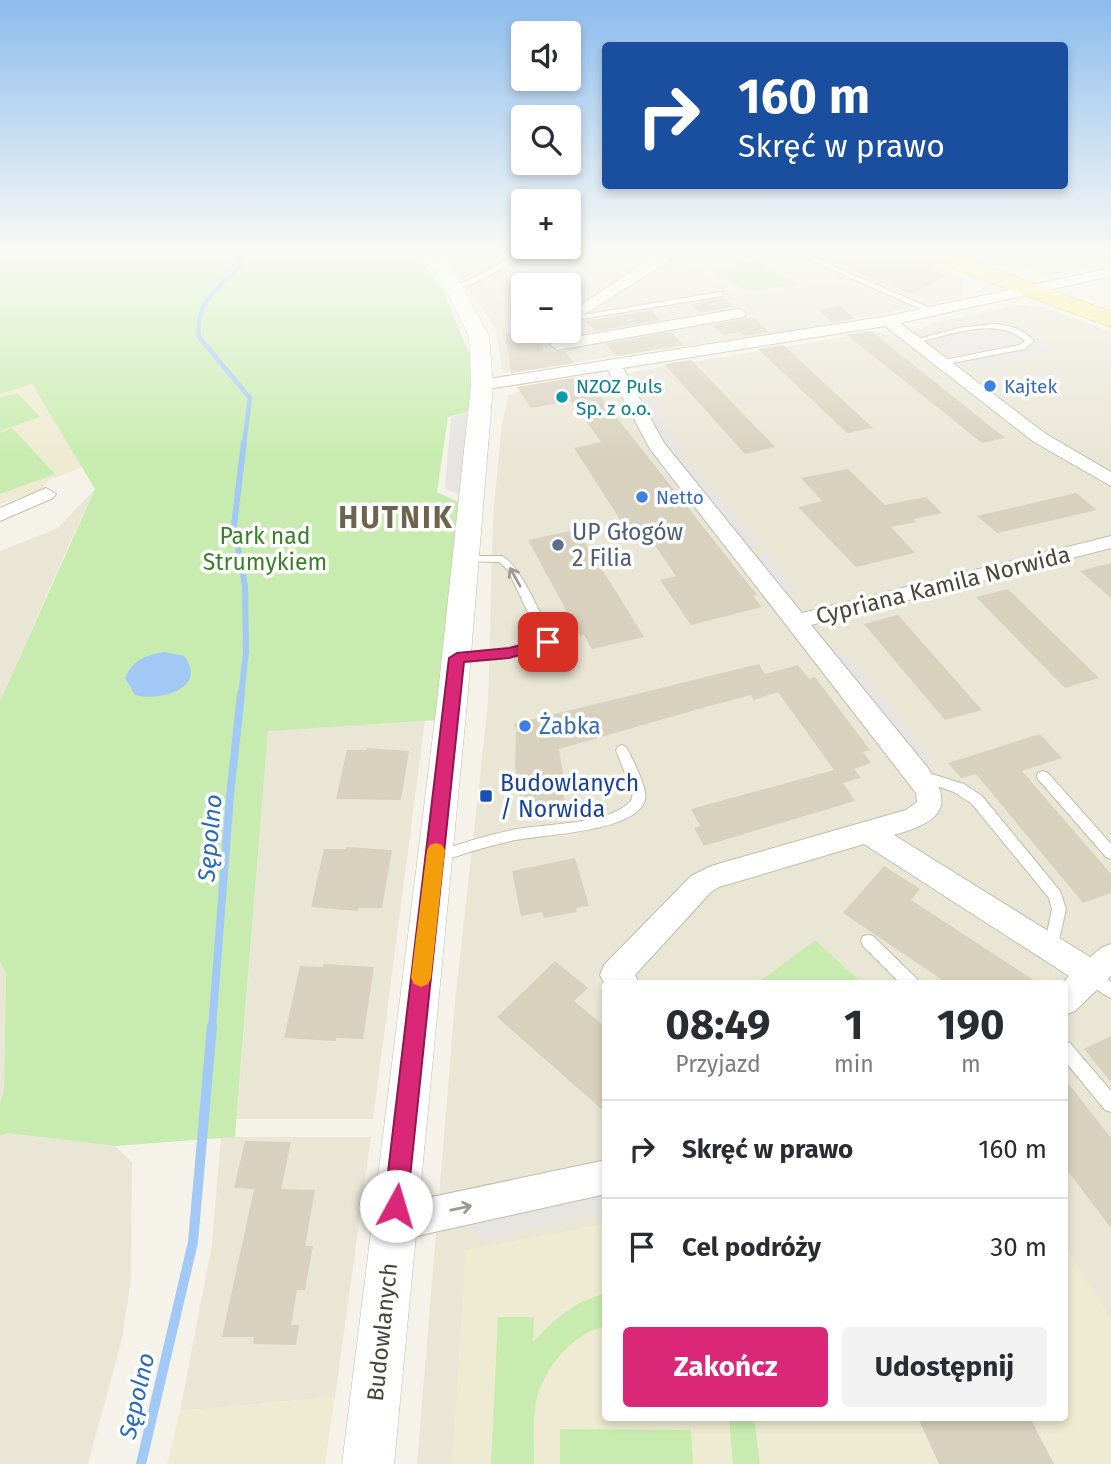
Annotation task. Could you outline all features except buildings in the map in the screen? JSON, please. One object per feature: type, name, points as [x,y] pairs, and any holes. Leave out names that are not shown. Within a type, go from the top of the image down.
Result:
[{"type":"street","name":"Budowlanych","points":[[368,1464],[457,658],[482,385],[479,336],[471,320]]},
{"type":"street","points":[[581,335],[691,320]]},
{"type":"street","points":[[482,385],[892,320]]},
{"type":"street","points":[[888,321],[1040,438],[1111,480]]},
{"type":"street","points":[[559,343],[566,372]]},
{"type":"street","points":[[613,365],[656,445],[797,621]]},
{"type":"street","points":[[0,514],[47,494]]},
{"type":"street","name":"Cypriana Kamila Norwida","points":[[620,980],[615,975],[701,884],[711,878],[869,833],[925,812],[930,793],[919,775],[797,621],[1111,542]]},
{"type":"street","points":[[869,833],[1051,948],[1104,974],[1068,998]]},
{"type":"street","points":[[394,1223],[602,1178]]},
{"type":"lane","points":[[915,341],[995,325],[1016,330],[1030,341],[1022,347],[942,363]]},
{"type":"lane","points":[[457,658],[509,653],[548,642],[507,564],[502,559],[466,559]]},
{"type":"lane","points":[[435,857],[501,838],[588,823],[626,813],[639,800],[639,793],[622,750]]},
{"type":"lane","points":[[919,775],[959,788],[977,800],[1055,895],[1059,909],[1051,948]]},
{"type":"lane","points":[[1043,776],[1111,853]]},
{"type":"lane","points":[[868,941],[908,980]]},
{"type":"lane","points":[[1068,1053],[1111,1104]]},
{"type":"shaded area","points":[[490,320],[511,320],[511,343],[581,343],[581,320],[844,320],[503,373],[495,327]]},
{"type":"shaded area","points":[[946,320],[1080,320],[1111,332],[1111,1464],[417,1464],[455,1002],[488,704],[493,515],[502,424],[508,396],[524,390],[874,332],[892,336],[919,330],[929,324]]},
{"type":"shaded area","points":[[985,320],[1006,325],[1040,339],[1047,346],[1048,354],[974,370],[923,334],[925,331]]},
{"type":"shaded area","points":[[641,377],[668,431],[687,457],[676,459],[655,432],[630,378]]},
{"type":"shaded area","points":[[32,384],[83,467],[49,480],[43,490],[0,504],[0,394]]},
{"type":"shaded area","points":[[470,412],[462,496],[445,488],[451,417]]},
{"type":"shaded area","points":[[691,462],[760,545],[748,548],[680,464]]},
{"type":"shaded area","points":[[95,489],[0,701],[0,551],[58,528]]},
{"type":"shaded area","points":[[766,551],[798,590],[784,593],[753,555]]},
{"type":"shaded area","points":[[848,655],[932,759],[917,763],[834,658]]},
{"type":"shaded area","points":[[425,721],[373,1119],[237,1119],[268,730]]},
{"type":"shaded area","points":[[0,961],[6,974],[4,1089],[0,1104]]},
{"type":"shaded area","points":[[6,1133],[115,1146],[132,1162],[131,1279],[122,1339],[88,1464],[0,1464],[0,1136]]},
{"type":"shaded area","points":[[221,1137],[371,1137],[335,1397],[180,1411],[212,1244]]},
{"type":"shaded area","points":[[602,1191],[602,1213],[484,1240],[459,1222]]},
{"type":"shaded area","points":[[602,1225],[602,1421],[1068,1421],[1068,1250],[1111,1320],[1111,1464],[452,1464],[466,1250]]},
{"type":"shaded area","points":[[335,1397],[325,1464],[167,1464],[180,1411]]},
{"type":"green space","name":"Park nad Strumykiem","points":[[0,320],[455,320],[472,360],[471,411],[448,417],[437,492],[463,504],[439,720],[268,731],[235,1137],[115,1146],[7,1133],[0,1136],[0,1104],[4,1089],[6,974],[0,961],[0,701],[95,489],[32,384],[0,394]]},
{"type":"green space","points":[[17,393],[40,417],[0,431],[0,398]]},
{"type":"green space","points":[[12,428],[55,474],[0,494],[0,433]]},
{"type":"green space","points":[[815,940],[859,980],[762,980]]},
{"type":"green space","points":[[602,1295],[602,1327],[592,1330],[569,1346],[550,1369],[538,1395],[535,1409],[534,1464],[491,1464],[498,1317],[534,1317],[533,1342],[557,1319]]},
{"type":"green space","points":[[729,1421],[754,1421],[760,1464],[733,1464]]},
{"type":"green space","points":[[560,1429],[691,1430],[693,1464],[560,1464]]},
{"type":"water","points":[[165,652],[184,656],[190,667],[190,677],[186,684],[168,694],[145,697],[135,695],[125,678],[128,672],[140,659]]},
{"type":"waterway","name":"Sępolno","points":[[200,320],[199,337],[250,398],[244,444]]},
{"type":"waterway","name":"Sępolno","points":[[241,696],[246,652],[245,586],[234,525],[244,442]]},
{"type":"waterway","name":"Sępolno","points":[[212,1028],[230,796],[241,694]]},
{"type":"waterway","name":"Sępolno","points":[[141,1464],[193,1242],[212,1026]]},
{"type":"slow traffic","points":[[421,978],[436,850]]},
{"type":"place","name":"Kajtek","points":[[990,386]]},
{"type":"place","name":"NZOZ Puls Sp. z o.o.","points":[[562,397]]},
{"type":"place","name":"Netto","points":[[642,497]]},
{"type":"place","name":"UP Głogów 2 Filia","points":[[558,545]]},
{"type":"place","name":"Żabka","points":[[525,726]]},
{"type":"place","name":"Budowlanych / Norwida","points":[[486,796]]},
{"type":"district","name":"HUTNIK","points":[[396,518]]},
{"type":"route","points":[[396,1206],[457,658],[509,653],[548,642]]}]
